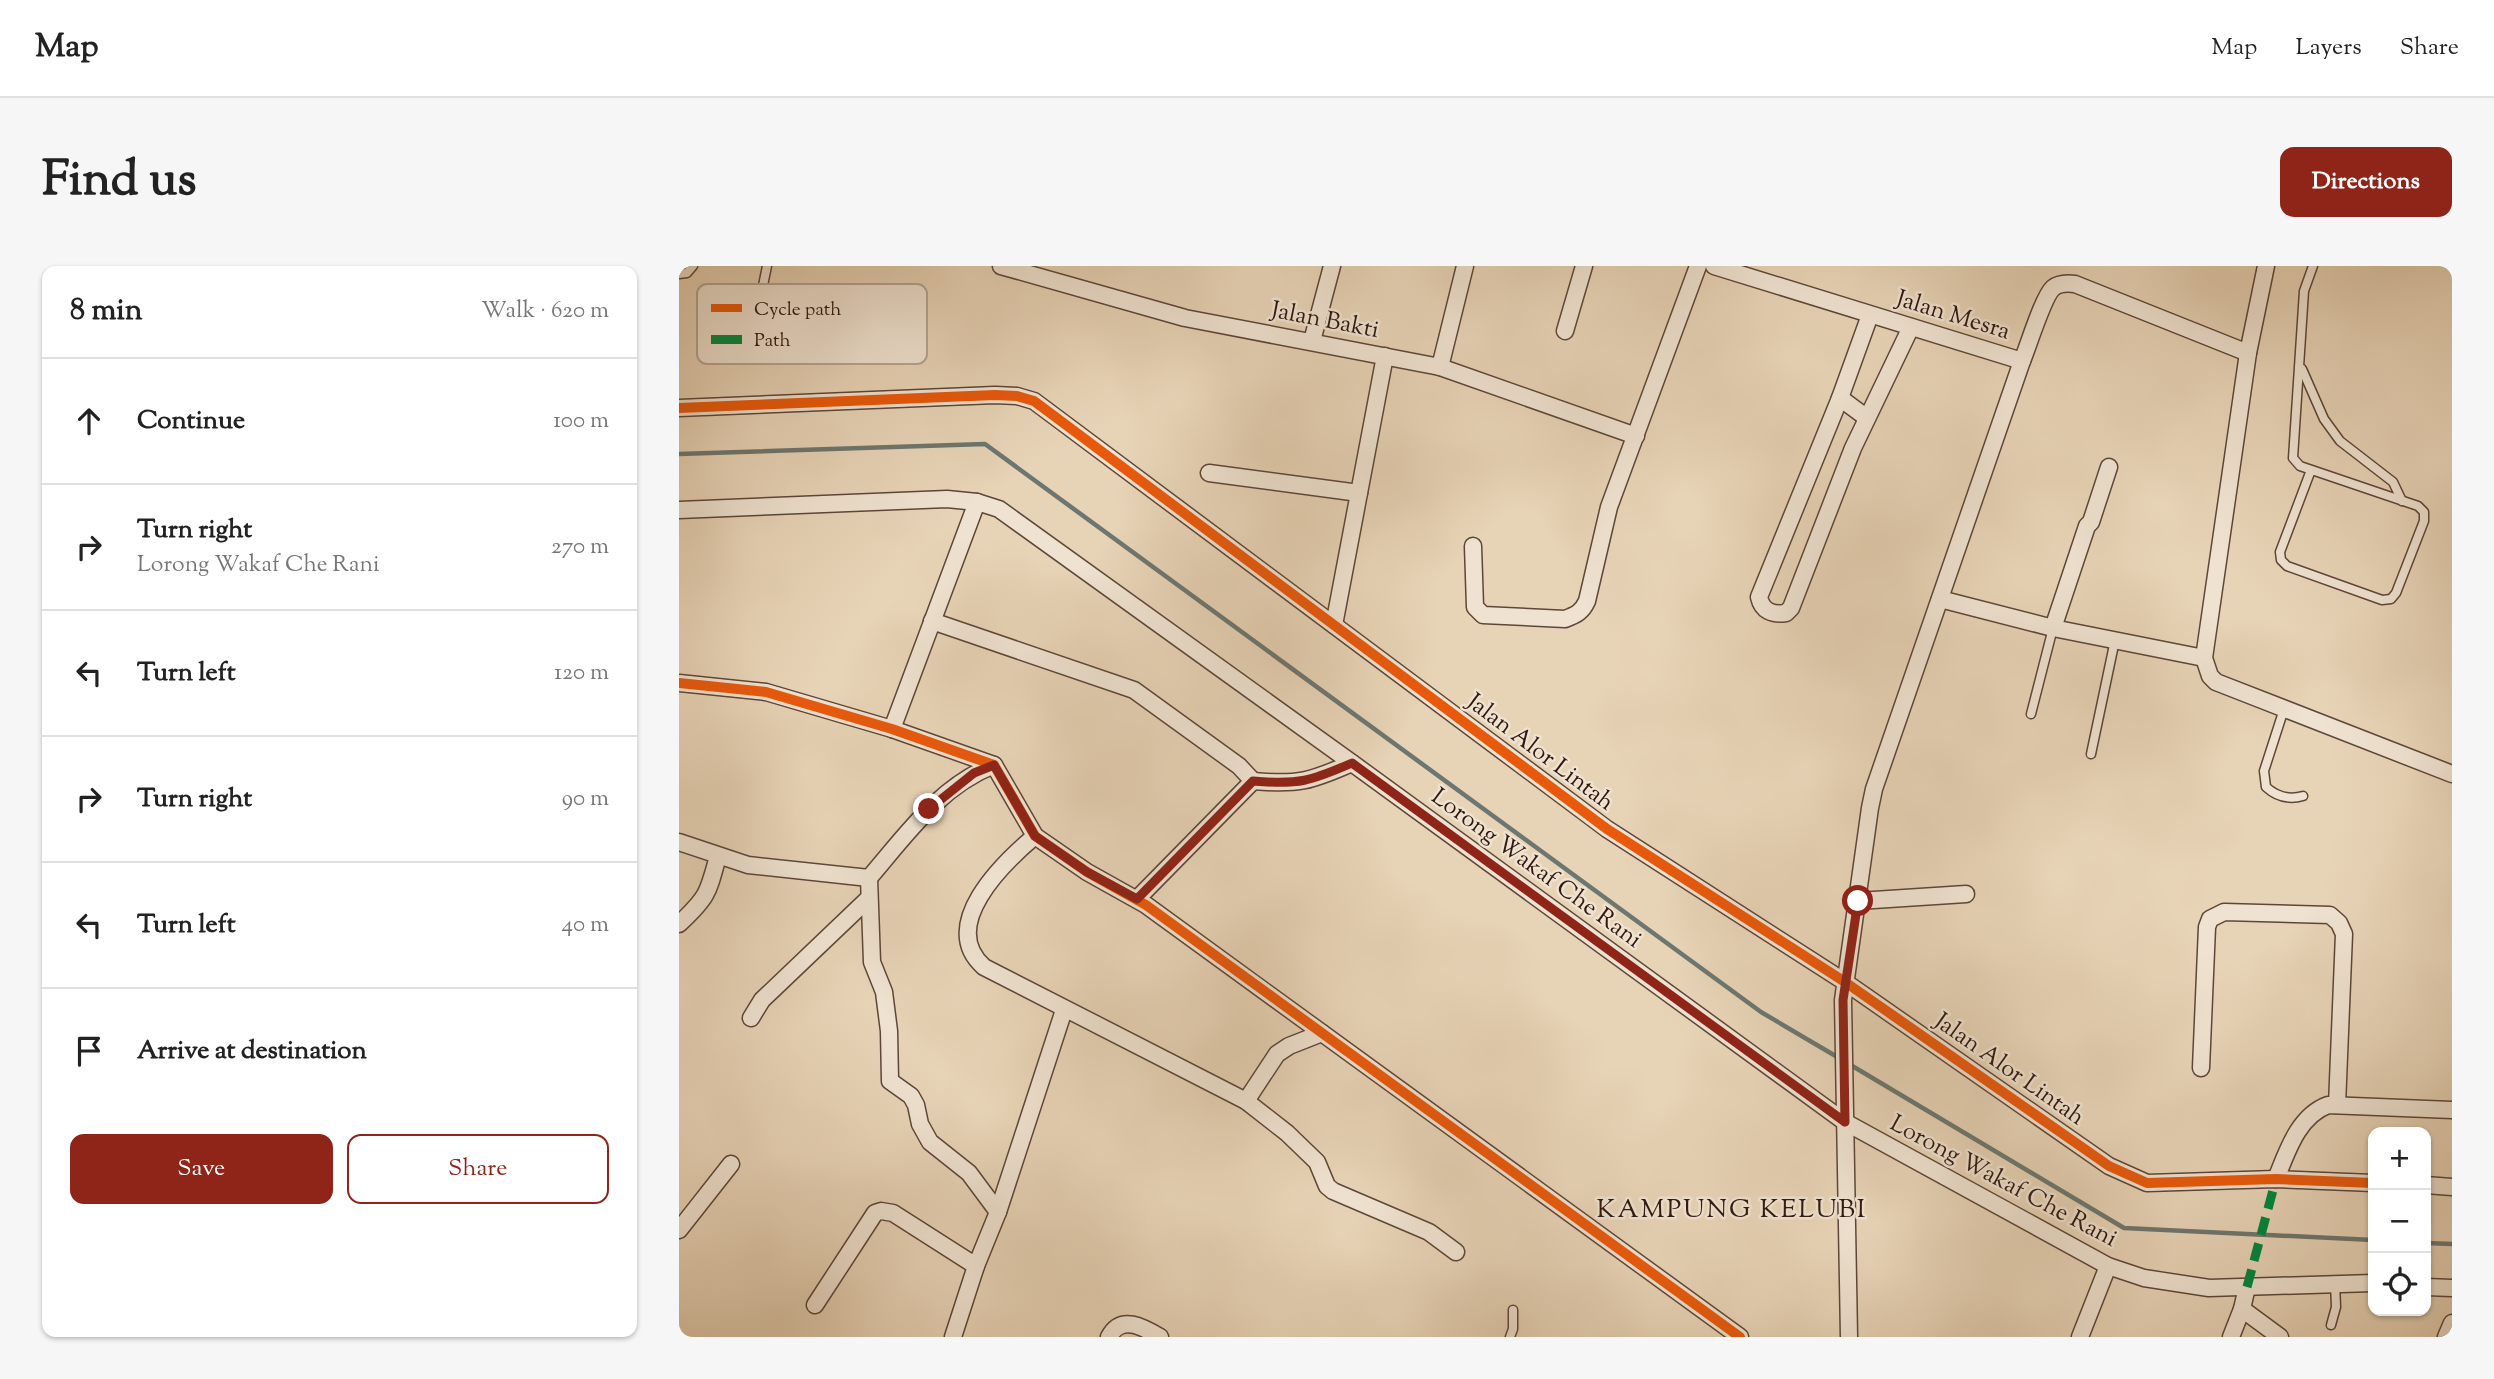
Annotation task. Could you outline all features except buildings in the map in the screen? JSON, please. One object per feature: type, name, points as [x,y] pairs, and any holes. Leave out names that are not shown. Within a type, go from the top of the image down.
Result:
[{"type":"street","name":"Jalan Bakti","points":[[1001,266],[1021,269],[1185,318],[1440,368],[1636,436]]},
{"type":"street","points":[[1312,341],[1332,266]]},
{"type":"street","points":[[1440,368],[1465,266]]},
{"type":"street","points":[[1565,331],[1584,266]]},
{"type":"street","points":[[1473,546],[1475,607],[1483,615],[1565,619],[1583,610],[1609,507],[1698,266]]},
{"type":"street","name":"Jalan Mesra","points":[[1714,266],[2022,362],[2047,296],[2056,286],[2068,283],[2248,352]]},
{"type":"street","points":[[2266,266],[2248,352],[2204,658],[2210,676],[2216,682],[2452,774]]},
{"type":"street","points":[[1870,315],[1840,398],[1759,597],[1761,605],[1776,614],[1786,613],[1791,608],[1853,448],[1911,327]]},
{"type":"street","points":[[1334,625],[1385,356]]},
{"type":"street","points":[[1849,1337],[1843,1000],[1874,789],[2022,362]]},
{"type":"street","name":"Jalan Alor Lintah","points":[[679,408],[995,395],[1017,396],[1034,401],[1607,829],[1845,982],[2109,1166],[2147,1183],[2276,1179],[2368,1183]]},
{"type":"street","points":[[1840,398],[1867,418]]},
{"type":"street","points":[[2053,628],[2109,467]]},
{"type":"street","points":[[1209,473],[1359,493]]},
{"type":"street","name":"Lorong Wakaf Che Rani","points":[[679,510],[947,499],[977,502],[999,509],[1845,1122],[2108,1266],[2144,1278],[2209,1288],[2368,1283]]},
{"type":"street","points":[[893,729],[977,502]]},
{"type":"street","points":[[1940,598],[2053,628],[2204,658]]},
{"type":"street","points":[[932,621],[1135,690],[1239,766],[1253,781],[1300,783],[1352,763]]},
{"type":"street","points":[[679,683],[767,692],[893,729],[994,765],[1035,836],[1087,872],[1137,899],[1740,1337]]},
{"type":"street","points":[[994,765],[974,773],[929,809],[869,878],[869,898],[872,962],[884,992],[889,1031],[890,1082],[911,1096],[920,1124],[930,1142],[969,1173],[998,1212]]},
{"type":"street","points":[[1137,899],[1253,781]]},
{"type":"street","points":[[1035,836],[1007,859],[985,888],[973,911],[968,928],[969,946],[974,958],[984,967],[1064,1010],[1246,1101],[1317,1161],[1327,1186],[1333,1191],[1429,1232],[1456,1252]]},
{"type":"street","points":[[679,842],[762,868],[869,878]]},
{"type":"street","points":[[679,924],[708,894],[718,856]]},
{"type":"street","points":[[1858,901],[1966,894]]},
{"type":"street","points":[[751,1018],[762,1000],[869,898]]},
{"type":"street","points":[[2201,1068],[2207,927],[2210,919],[2224,912],[2330,915],[2339,923],[2344,934],[2337,1105]]},
{"type":"street","points":[[953,1337],[976,1266],[998,1212],[1064,1010]]},
{"type":"street","points":[[1246,1101],[1277,1054],[1289,1046],[1322,1033]]},
{"type":"street","points":[[2276,1179],[2292,1141],[2319,1108],[2337,1105],[2452,1110]]},
{"type":"street","points":[[679,1230],[731,1164]]},
{"type":"street","points":[[2431,1185],[2452,1186]]},
{"type":"street","points":[[814,1305],[871,1218],[881,1211],[893,1213],[976,1266]]},
{"type":"street","points":[[2080,1337],[2108,1266]]},
{"type":"street","points":[[2231,1337],[2248,1287]]},
{"type":"street","points":[[2431,1287],[2452,1288]]},
{"type":"street","points":[[2242,1309],[2280,1337]]},
{"type":"street","points":[[2446,1337],[2452,1323]]},
{"type":"street","points":[[1109,1337],[1113,1330],[1129,1324],[1142,1327],[1160,1337]]},
{"type":"lane","points":[[679,274],[687,273],[693,266]]},
{"type":"lane","points":[[763,284],[767,266]]},
{"type":"lane","points":[[2311,470],[2280,552],[2281,561],[2287,566],[2382,600],[2391,599],[2396,593],[2424,521],[2424,512],[2402,501],[2311,470],[2297,464],[2293,458],[2304,291],[2313,266]]},
{"type":"lane","points":[[2301,366],[2324,419],[2340,441],[2393,482],[2402,501]]},
{"type":"lane","points":[[2031,714],[2053,628]]},
{"type":"lane","points":[[2091,754],[2115,640]]},
{"type":"lane","points":[[2284,709],[2264,771],[2266,787],[2278,796],[2304,796]]},
{"type":"lane","points":[[2331,1325],[2336,1304],[2335,1283]]},
{"type":"lane","points":[[1510,1337],[1513,1310]]},
{"type":"waterway","points":[[679,454],[985,444],[1761,1012],[1839,1058]]},
{"type":"waterway","points":[[1849,1064],[2124,1228],[2368,1240]]},
{"type":"waterway","points":[[2431,1243],[2452,1244]]},
{"type":"marked path","points":[[2247,1287],[2276,1179]]},
{"type":"cycle path","points":[[679,408],[995,395],[1017,396],[1034,401],[1607,829],[1845,982],[2109,1166],[2147,1183],[2276,1179],[2368,1183]]},
{"type":"cycle path","points":[[679,683],[766,692],[892,729],[994,765],[1035,836],[1087,872],[1146,905],[1740,1337]]},
{"type":"district","name":"KAMPUNG KELUBI","points":[[1732,1210]]},
{"type":"route","points":[[929,809],[974,773],[994,765],[1035,836],[1087,872],[1137,899],[1253,781],[1300,783],[1352,763],[1845,1122],[1843,1000],[1858,901]]}]
